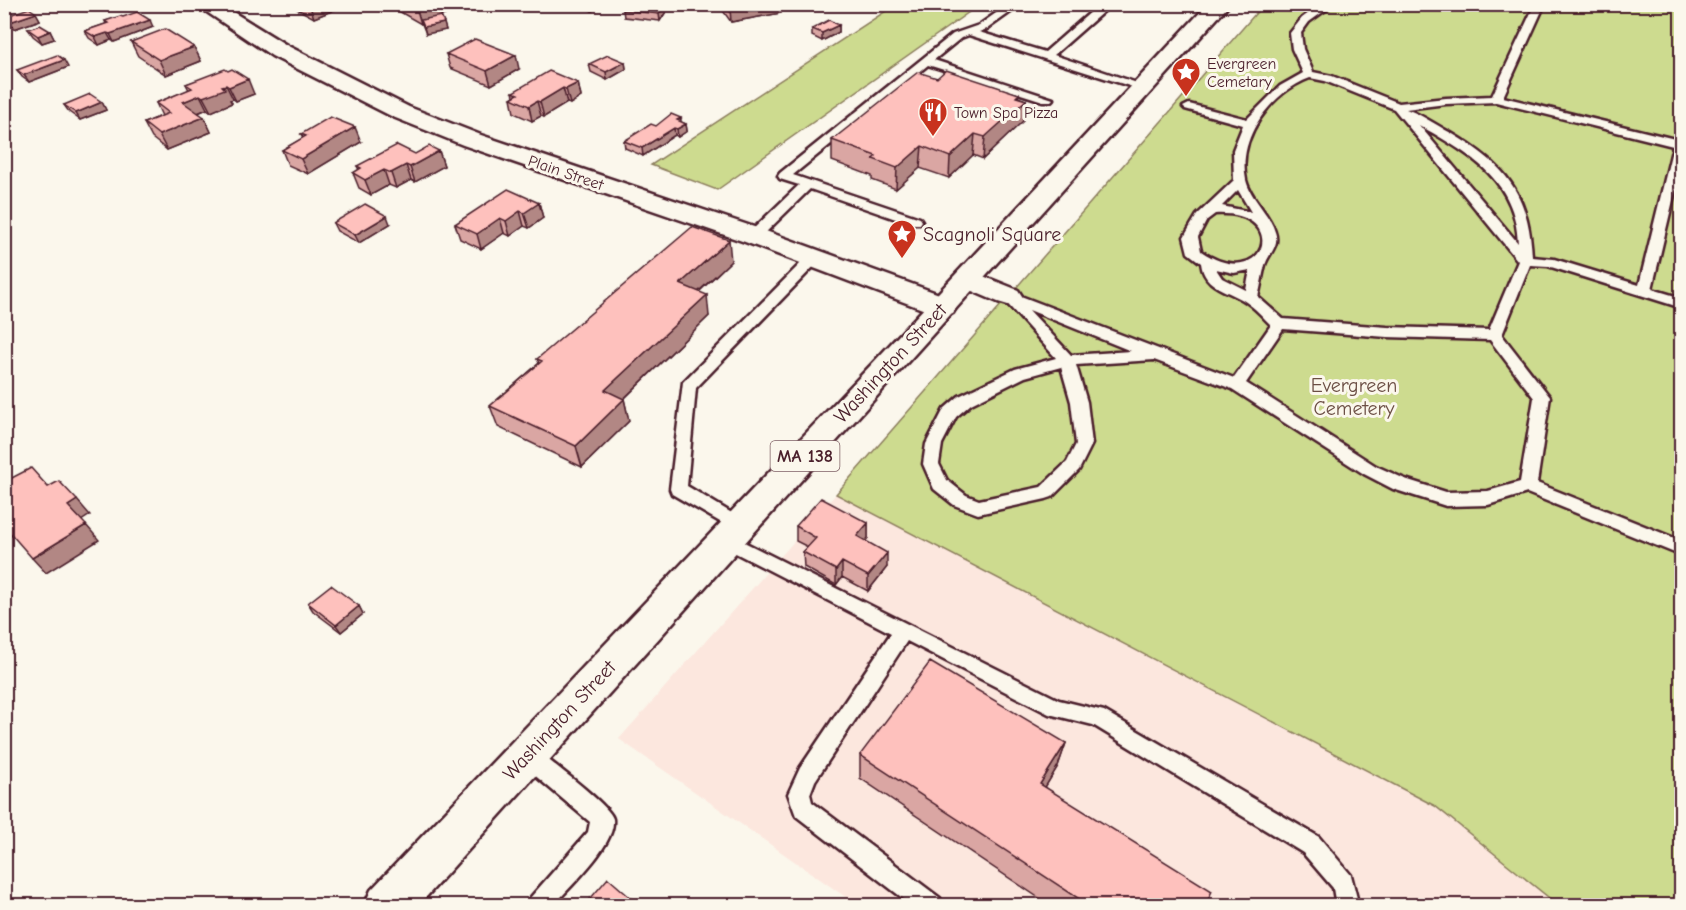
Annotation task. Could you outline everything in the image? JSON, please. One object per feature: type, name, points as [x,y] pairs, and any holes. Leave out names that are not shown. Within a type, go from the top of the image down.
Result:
[{"type":"main road","name":"Plain Street","points":[[205,4],[307,65],[401,112],[472,140],[754,236],[943,306]]},
{"type":"main road","name":"Washington Street","points":[[387,906],[968,279],[1218,5]]},
{"type":"main road","points":[[968,279],[1008,296]]},
{"type":"lane","points":[[915,221],[784,176],[957,36],[983,27],[1017,4]]},
{"type":"lane","points":[[1047,56],[1107,4]]},
{"type":"lane","points":[[1309,75],[1294,45],[1294,34],[1303,21],[1329,4]]},
{"type":"lane","points":[[1496,99],[1540,4]]},
{"type":"lane","points":[[969,32],[1143,87]]},
{"type":"lane","points":[[925,61],[1047,99]]},
{"type":"lane","points":[[1251,298],[1259,262],[1269,248],[1269,232],[1240,181],[1239,150],[1250,123],[1286,86],[1297,78],[1309,75],[1328,78],[1398,107],[1469,150],[1508,184],[1519,208],[1526,236],[1525,261],[1494,335]]},
{"type":"lane","points":[[1398,107],[1446,101],[1496,99],[1681,141],[1644,291]]},
{"type":"lane","points":[[1189,107],[1250,123]]},
{"type":"lane","points":[[1398,107],[1525,261],[1549,262],[1682,303]]},
{"type":"lane","points":[[1240,181],[1208,212],[1191,237],[1194,253],[1208,263],[1229,269],[1250,267],[1259,262]]},
{"type":"lane","points":[[754,236],[808,184]]},
{"type":"lane","points":[[1208,212],[1225,209],[1236,211],[1265,224]]},
{"type":"lane","points":[[814,258],[688,386],[678,489],[733,533],[903,632],[1056,708],[1097,717],[1311,845],[1343,883],[1348,906]]},
{"type":"lane","points":[[1208,263],[1207,269],[1213,278],[1251,298],[1278,324],[1387,332],[1494,335]]},
{"type":"lane","points":[[1008,296],[1237,385],[1370,470],[1399,484],[1446,499],[1488,498],[1528,486],[1682,549]]},
{"type":"lane","points":[[1008,296],[1067,360],[1079,402],[1084,444],[1072,466],[1046,492],[978,507],[960,500],[940,484],[932,464],[933,444],[950,413],[965,400],[1020,374],[1067,360],[1155,355]]},
{"type":"lane","points":[[1237,385],[1278,324]]},
{"type":"lane","points":[[1494,335],[1542,397],[1528,486]]},
{"type":"lane","points":[[903,632],[807,775],[799,794],[804,809],[932,906]]},
{"type":"lane","points":[[526,755],[602,819],[598,837],[538,906]]},
{"type":"shaded area","points":[[836,494],[1435,806],[1558,905],[857,905],[619,739]]},
{"type":"green space","points":[[895,5],[979,5],[717,190],[651,165]]},
{"type":"green space","name":"Evergreen Cemetery","points":[[1263,5],[1681,5],[1681,905],[1558,905],[1435,806],[836,494]]},
{"type":"building","points":[[407,4],[432,4],[417,10]]},
{"type":"building","points":[[628,4],[665,4],[659,14],[623,10]]},
{"type":"building","points":[[728,4],[751,4],[730,8]]},
{"type":"building","points":[[29,8],[36,13],[10,22],[4,18],[4,17]]},
{"type":"building","points":[[137,12],[150,20],[95,37],[85,31],[108,23],[105,21]]},
{"type":"building","points":[[441,16],[444,23],[424,27],[421,20]]},
{"type":"building","points":[[829,20],[839,25],[822,33],[812,29]]},
{"type":"building","points":[[40,25],[50,31],[38,36],[28,29]]},
{"type":"building","points":[[165,29],[194,47],[159,60],[131,42]]},
{"type":"building","points":[[475,39],[516,55],[487,71],[446,54]]},
{"type":"building","points":[[57,55],[64,60],[24,75],[17,70]]},
{"type":"building","points":[[608,55],[625,62],[606,72],[589,64]]},
{"type":"building","points":[[225,69],[228,71],[232,69],[248,79],[229,87],[222,86],[225,89],[183,102],[204,117],[159,135],[144,123],[169,113],[156,103],[192,88],[186,84]]},
{"type":"building","name":"Town Spa Pizza","points":[[946,70],[1019,94],[1016,97],[1026,100],[985,137],[975,134],[950,157],[922,146],[897,168],[873,159],[876,156],[832,140],[918,72],[937,78]]},
{"type":"building","points":[[549,71],[578,83],[566,89],[563,88],[529,106],[511,98],[518,94],[513,92]]},
{"type":"building","points":[[90,94],[102,102],[76,113],[64,105]]},
{"type":"building","points":[[671,114],[681,118],[677,120],[686,124],[677,129],[674,128],[642,148],[624,141],[651,124],[656,126]]},
{"type":"building","points":[[330,117],[355,127],[301,159],[282,150],[306,136],[301,134]]},
{"type":"building","points":[[397,145],[415,154],[429,146],[439,151],[410,167],[406,165],[391,173],[384,170],[365,180],[353,173],[361,168],[357,166]]},
{"type":"building","points":[[508,189],[539,203],[524,213],[520,211],[506,221],[500,218],[477,234],[455,224]]},
{"type":"building","points":[[365,204],[387,216],[355,235],[333,223]]},
{"type":"building","points":[[692,227],[729,240],[680,284],[707,295],[605,390],[624,399],[576,446],[490,406],[542,361],[537,359]]},
{"type":"building","points":[[31,468],[48,487],[59,481],[77,500],[68,506],[86,525],[32,558],[4,526],[4,482]]},
{"type":"building","points":[[821,498],[868,523],[857,536],[887,553],[868,576],[842,562],[836,570],[803,552],[816,538],[796,526]]},
{"type":"building","points":[[331,585],[359,606],[336,625],[308,603]]},
{"type":"building","points":[[930,662],[1066,743],[1040,784],[1212,891],[1205,906],[1090,906],[860,755]]},
{"type":"building","points":[[608,878],[640,906],[584,906]]},
{"type":"place","name":"Evergreen Cemetary","points":[[1186,98]]},
{"type":"place","name":"Town Spa Pizza","points":[[933,138]]},
{"type":"place","name":"Scagnoli Square","points":[[902,260]]}]
